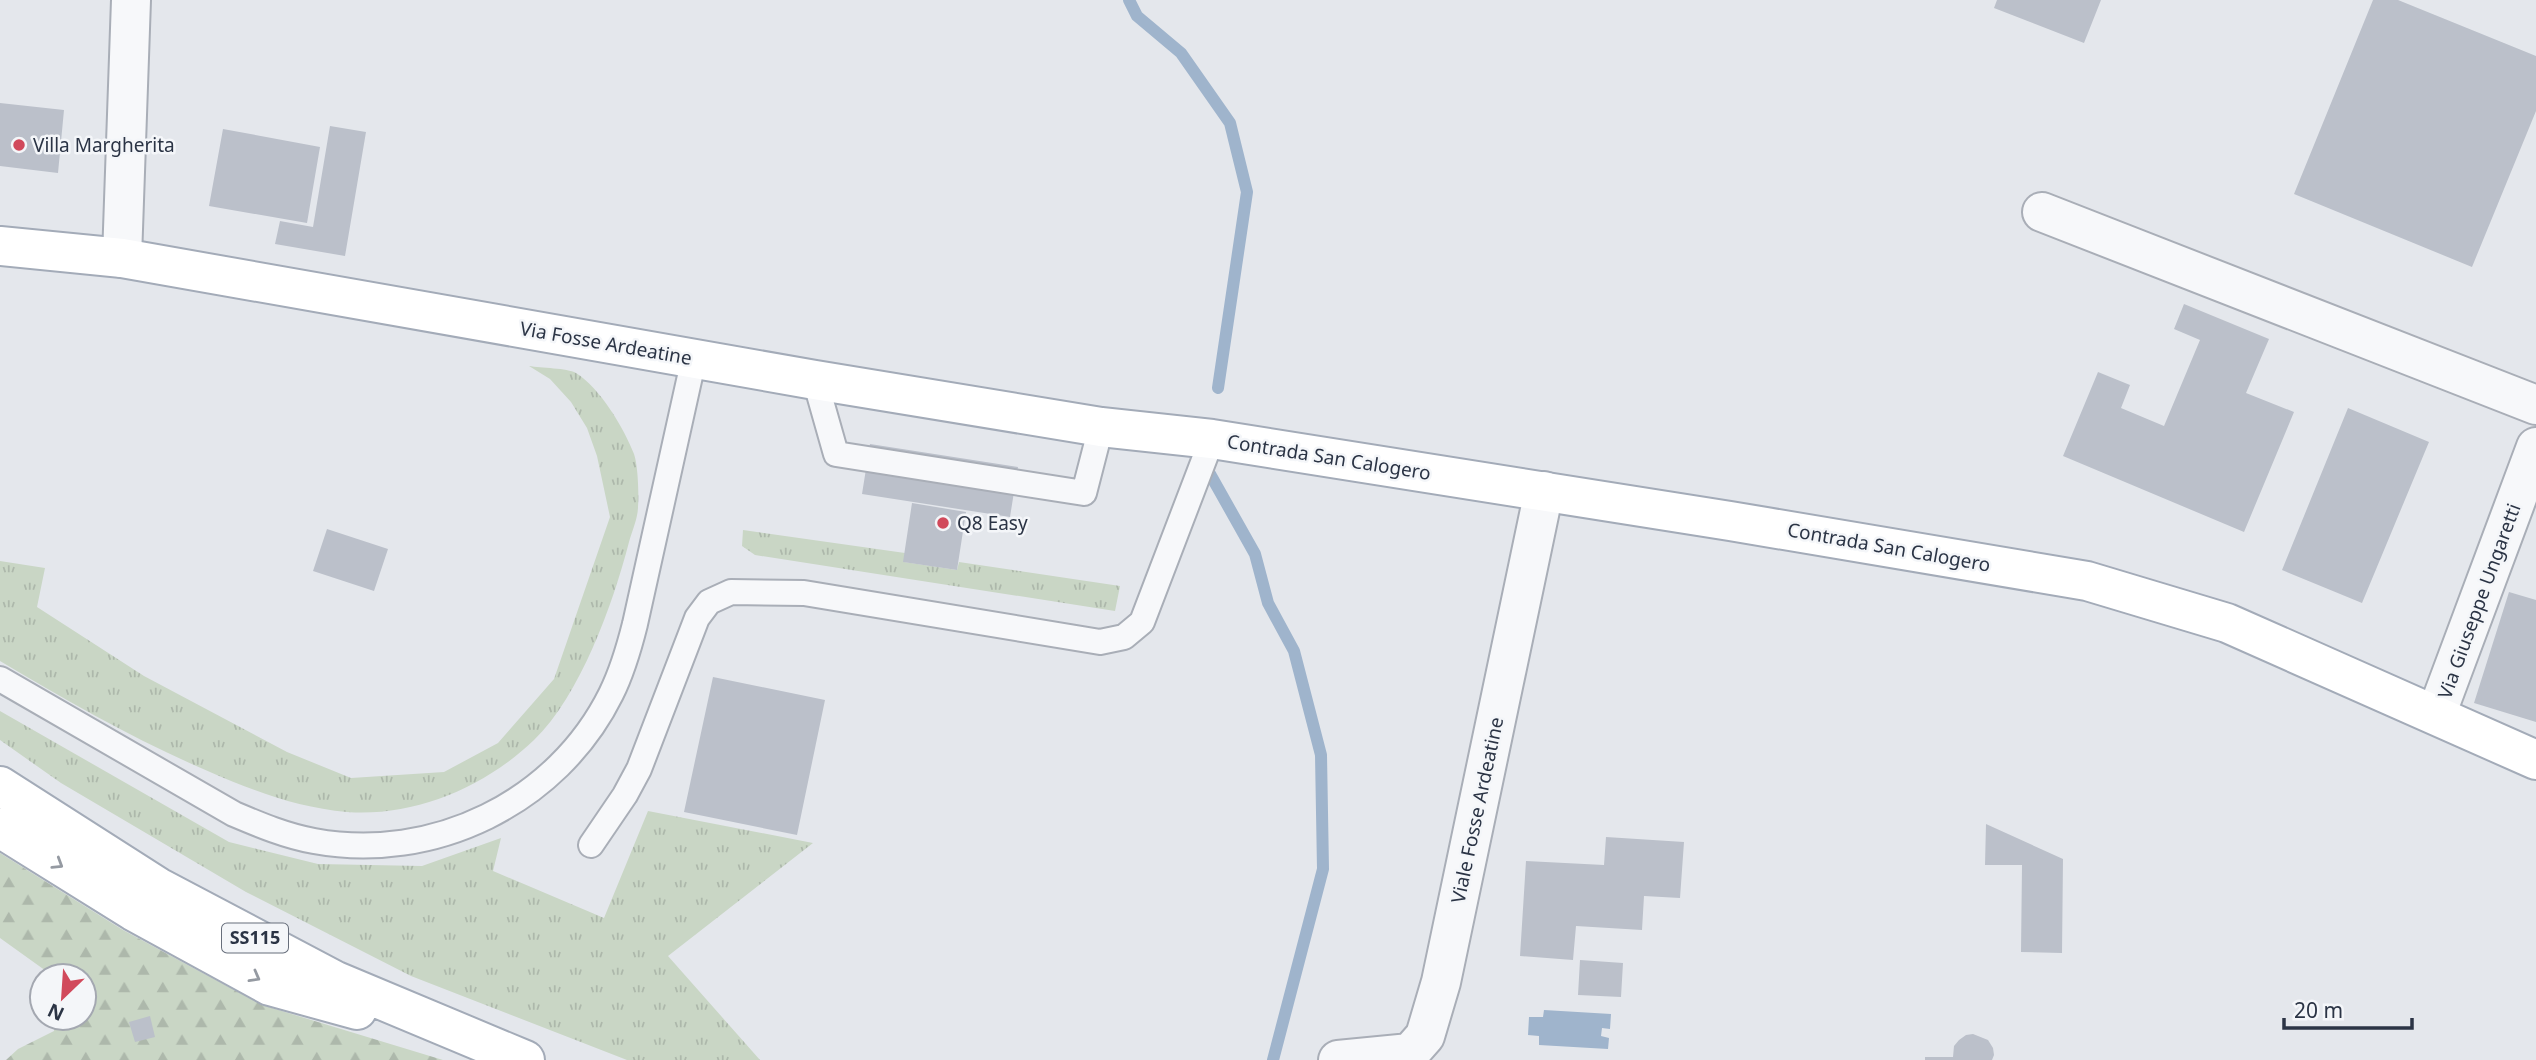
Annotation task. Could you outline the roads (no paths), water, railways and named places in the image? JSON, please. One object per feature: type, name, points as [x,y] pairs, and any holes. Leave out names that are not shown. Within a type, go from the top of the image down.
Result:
[{"type":"main road","name":"Via Fosse Ardeatine","points":[[0,246],[122,258],[815,380],[1101,427],[1212,439]]},
{"type":"main road","name":"Contrada San Calogero","points":[[1212,439],[1544,491],[2087,582],[2227,623],[2536,760]]},
{"type":"main road","name":"SS115","points":[[0,786],[170,893],[336,981],[513,1056]]},
{"type":"main road","points":[[0,828],[133,911],[270,986],[513,1056]]},
{"type":"street","points":[[122,258],[131,0]]},
{"type":"street","points":[[2042,212],[2536,405]]},
{"type":"street","name":"Via Giuseppe Ungaretti","points":[[2436,716],[2536,447]]},
{"type":"street","name":"Viale Fosse Ardeatine","points":[[1338,1060],[1410,1053],[1425,1036],[1441,982],[1544,491]]},
{"type":"lane","points":[[0,679],[234,814],[273,831],[314,842],[356,846],[398,845],[440,836],[479,821],[512,804],[551,774],[592,727],[611,694],[625,660],[635,624],[694,358]]},
{"type":"lane","points":[[815,380],[836,454],[1084,494],[1101,427]]},
{"type":"lane","points":[[591,845],[639,769],[696,618],[709,602],[731,592],[804,593],[1100,642],[1124,637],[1142,622],[1212,439]]},
{"type":"water","points":[[1544,1010],[1611,1014],[1610,1029],[1602,1028],[1601,1036],[1609,1038],[1608,1049],[1539,1045],[1539,1036],[1528,1035],[1529,1017],[1543,1017]]},
{"type":"waterway","points":[[1129,0],[1137,16],[1181,53],[1230,123],[1247,192],[1218,388]]},
{"type":"waterway","points":[[1210,474],[1255,554],[1268,603],[1294,651],[1321,755],[1323,869],[1273,1060]]},
{"type":"place","name":"Villa Margherita","points":[[19,145]]},
{"type":"place","name":"Q8 Easy","points":[[943,523]]}]
